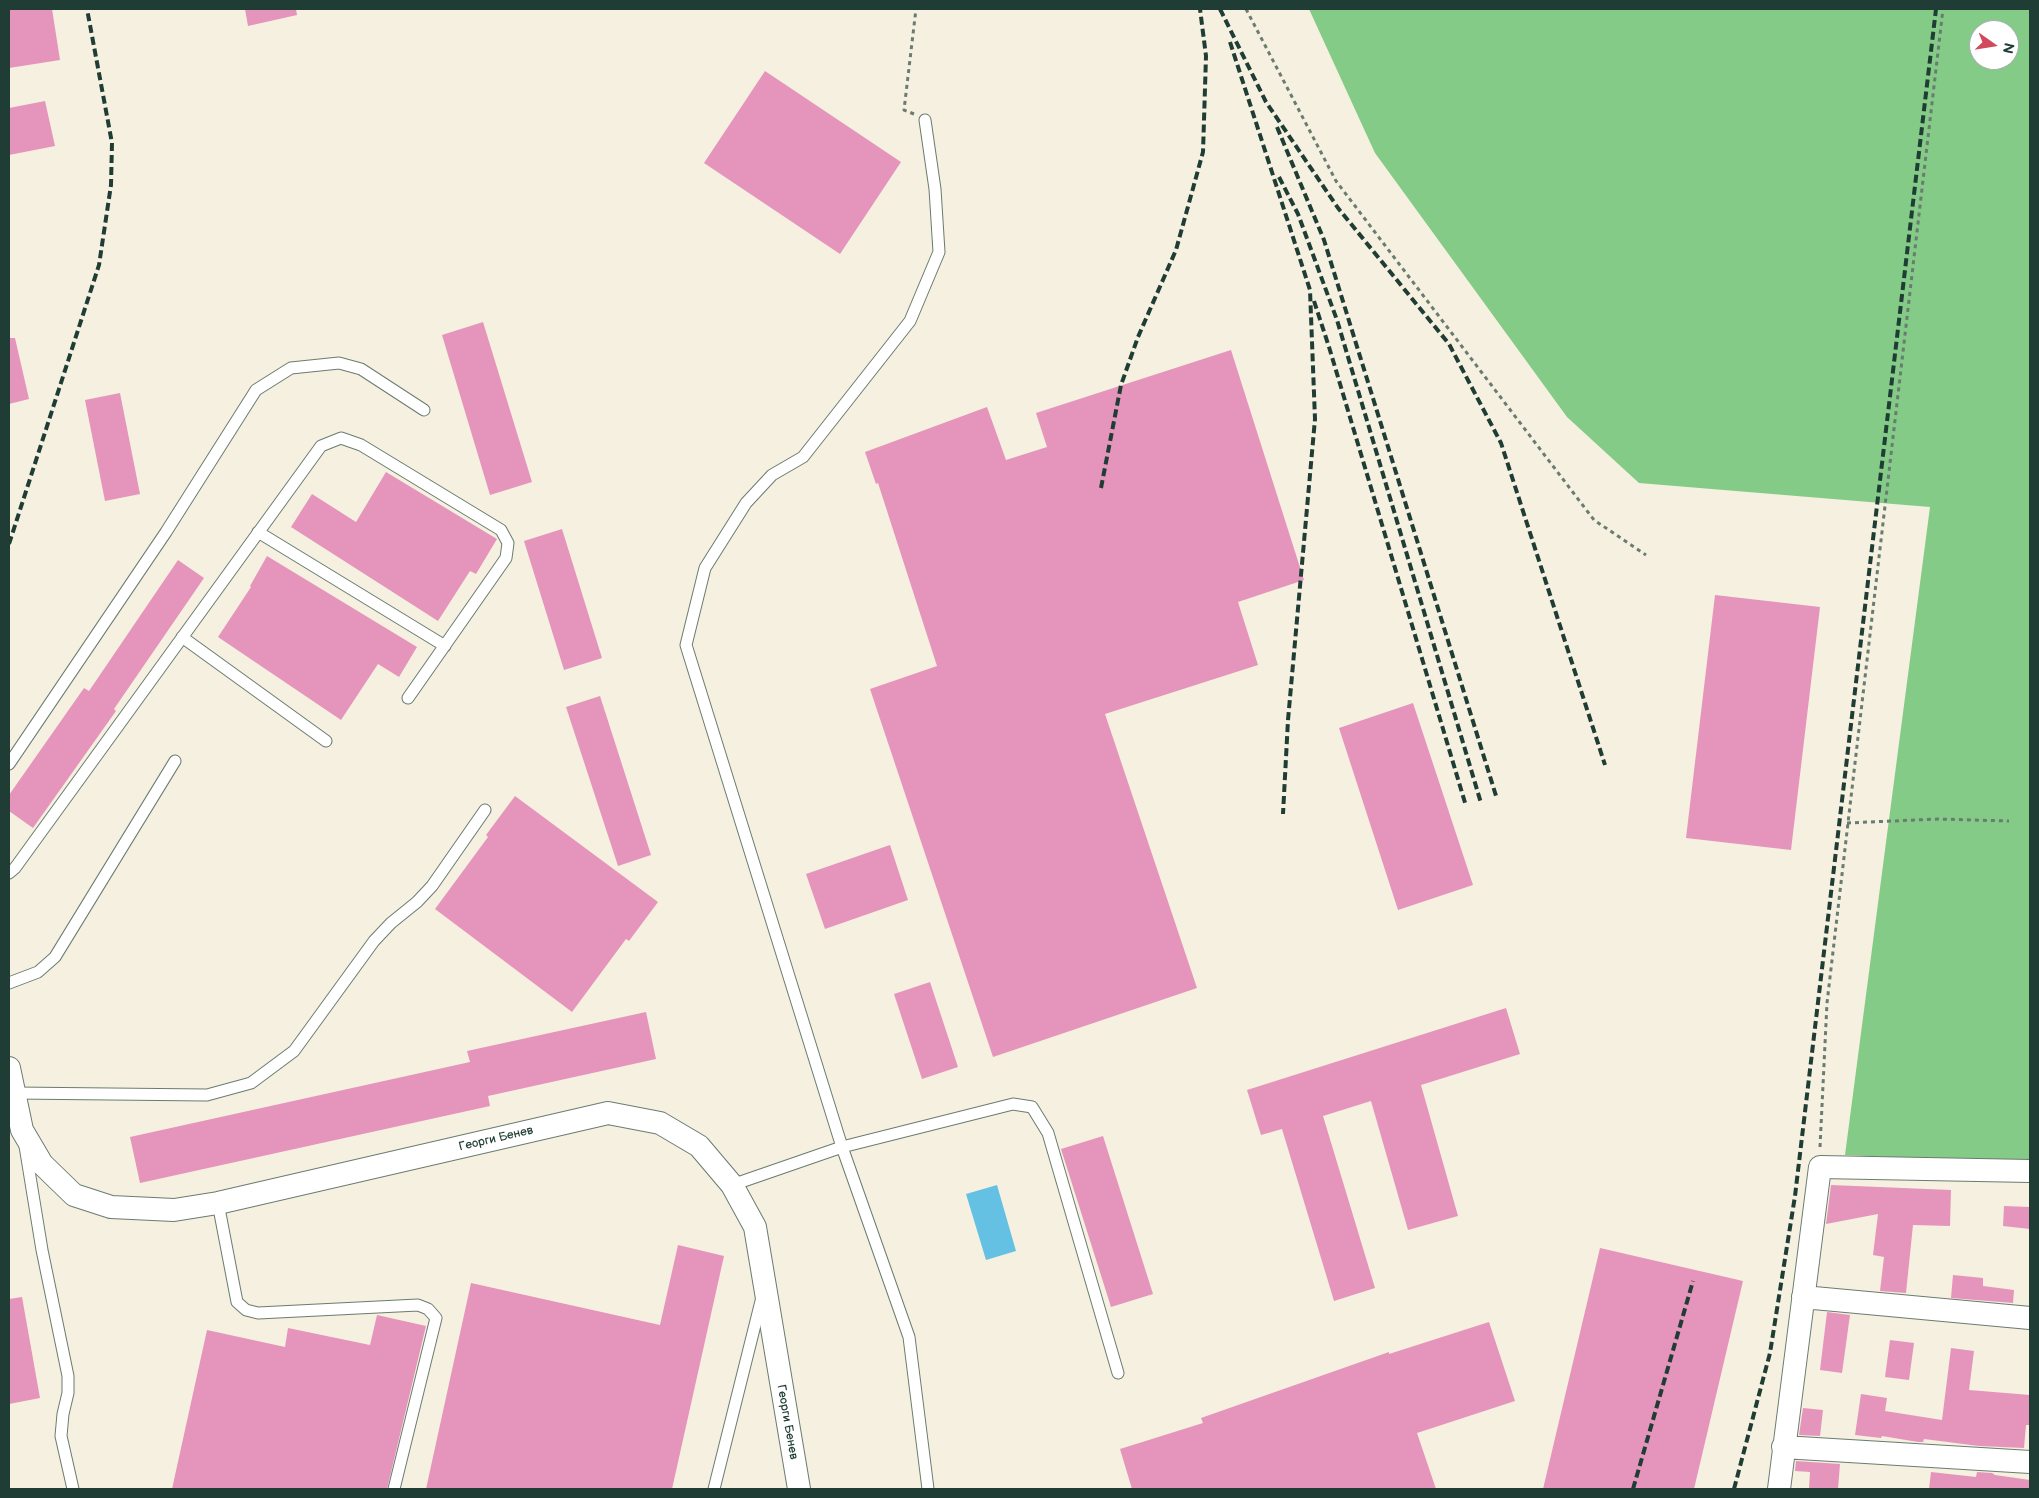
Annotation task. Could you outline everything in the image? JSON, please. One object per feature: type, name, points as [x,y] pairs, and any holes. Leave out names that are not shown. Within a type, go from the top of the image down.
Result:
[{"type":"street","name":"Георги Бенев","points":[[9,1068],[22,1130],[42,1164],[74,1195],[111,1207],[174,1210],[218,1203],[608,1113],[660,1123],[699,1146],[732,1185],[755,1228],[799,1489]]},
{"type":"street","points":[[1779,1489],[1820,1167],[2030,1171]]},
{"type":"street","points":[[1803,1297],[2030,1318]]},
{"type":"street","points":[[1783,1447],[2030,1462]]},
{"type":"lane","points":[[925,120],[935,189],[939,252],[910,322],[803,457],[772,475],[746,503],[705,568],[686,645],[842,1147],[909,1337],[928,1489]]},
{"type":"lane","points":[[9,764],[166,532],[256,390],[291,368],[340,362],[361,369],[424,410]]},
{"type":"lane","points":[[9,873],[15,868],[320,446],[341,438],[361,445],[500,530],[508,543],[506,558],[408,698]]},
{"type":"lane","points":[[258,532],[444,646]]},
{"type":"lane","points":[[182,637],[326,741]]},
{"type":"lane","points":[[9,983],[38,972],[55,957],[175,761]]},
{"type":"lane","points":[[14,1093],[207,1095],[251,1083],[294,1052],[374,941],[432,886],[485,810]]},
{"type":"lane","points":[[732,1185],[842,1147],[1013,1104],[1032,1107],[1048,1133],[1118,1373]]},
{"type":"lane","points":[[22,1130],[42,1250],[68,1376],[68,1393],[63,1414],[61,1436],[74,1489]]},
{"type":"lane","points":[[218,1203],[237,1302],[246,1310],[258,1313],[418,1306],[428,1309],[436,1318],[394,1489]]},
{"type":"lane","points":[[714,1489],[764,1285]]},
{"type":"path","points":[[916,9],[904,110],[925,120]]},
{"type":"path","points":[[1246,9],[1336,181],[1594,520],[1646,555]]},
{"type":"path","points":[[1820,1167],[1827,1003],[1944,9]]},
{"type":"path","points":[[1847,823],[1938,819],[2009,821]]},
{"type":"green space","points":[[1309,9],[2030,9],[2030,1163],[1845,1155],[1930,507],[1639,483],[1567,417],[1375,153]]},
{"type":"water","points":[[997,1185],[1016,1251],[986,1260],[966,1194]]},
{"type":"building","points":[[9,9],[52,9],[60,60],[9,68]]},
{"type":"building","points":[[245,9],[296,9],[297,15],[248,26]]},
{"type":"building","points":[[765,71],[901,162],[840,254],[704,163]]},
{"type":"building","points":[[45,101],[55,146],[9,155],[9,108]]},
{"type":"building","points":[[483,322],[532,482],[490,495],[442,335]]},
{"type":"building","points":[[9,338],[15,338],[29,399],[9,404]]},
{"type":"building","points":[[1231,350],[1304,580],[1238,602],[1258,665],[1105,714],[1197,988],[993,1057],[870,689],[937,666],[878,483],[876,484],[865,452],[987,407],[1006,460],[1047,447],[1036,413]]},
{"type":"building","points":[[120,393],[140,494],[105,501],[85,400]]},
{"type":"building","points":[[386,472],[497,539],[476,574],[470,571],[438,621],[291,527],[312,494],[356,522]]},
{"type":"building","points":[[562,529],[602,658],[564,670],[524,541]]},
{"type":"building","points":[[267,556],[417,647],[399,677],[378,664],[341,720],[218,637],[251,587]]},
{"type":"building","points":[[178,560],[204,578],[114,709],[116,711],[33,828],[9,811],[9,795],[84,688],[89,691]]},
{"type":"building","points":[[1715,595],[1820,607],[1791,850],[1686,838]]},
{"type":"building","points":[[600,696],[651,855],[618,866],[566,707]]},
{"type":"building","points":[[1413,703],[1473,885],[1398,910],[1339,728]]},
{"type":"building","points":[[515,796],[658,902],[629,941],[626,939],[572,1012],[435,909],[488,837],[486,835]]},
{"type":"building","points":[[890,845],[908,900],[825,929],[806,874]]},
{"type":"building","points":[[930,982],[958,1067],[922,1079],[894,994]]},
{"type":"building","points":[[1506,1008],[1520,1054],[1421,1085],[1458,1216],[1408,1230],[1371,1101],[1323,1116],[1375,1288],[1334,1301],[1282,1129],[1261,1135],[1247,1090]]},
{"type":"building","points":[[646,1012],[656,1059],[488,1096],[490,1106],[140,1183],[130,1137],[470,1062],[467,1051]]},
{"type":"building","points":[[1103,1136],[1153,1294],[1111,1307],[1061,1149]]},
{"type":"building","points":[[1831,1185],[1951,1190],[1950,1226],[1913,1225],[1906,1293],[1880,1291],[1884,1257],[1873,1255],[1878,1214],[1826,1224]]},
{"type":"building","points":[[2004,1206],[2030,1207],[2030,1229],[2003,1226]]},
{"type":"building","points":[[678,1245],[724,1256],[672,1489],[426,1489],[471,1283],[660,1325]]},
{"type":"building","points":[[1600,1248],[1743,1281],[1694,1489],[1543,1489]]},
{"type":"building","points":[[1953,1275],[1983,1278],[1983,1286],[2014,1290],[2013,1303],[1951,1298]]},
{"type":"building","points":[[22,1297],[40,1398],[9,1404],[9,1299]]},
{"type":"building","points":[[1827,1312],[1850,1315],[1842,1373],[1820,1370]]},
{"type":"building","points":[[377,1315],[426,1326],[387,1489],[172,1489],[207,1330],[285,1347],[288,1328],[370,1345]]},
{"type":"building","points":[[1489,1322],[1515,1401],[1417,1433],[1436,1489],[1132,1489],[1120,1449],[1203,1423],[1201,1418],[1389,1352],[1389,1354]]},
{"type":"building","points":[[1890,1340],[1914,1343],[1909,1380],[1885,1377]]},
{"type":"building","points":[[1951,1348],[1974,1351],[1969,1390],[2030,1395],[2030,1425],[2026,1425],[2024,1448],[1979,1446],[1924,1439],[1923,1442],[1918,1442],[1882,1436],[1881,1438],[1855,1435],[1861,1394],[1887,1398],[1885,1411],[1942,1420]]},
{"type":"building","points":[[1803,1408],[1823,1410],[1820,1436],[1799,1435]]},
{"type":"building","points":[[1796,1461],[1840,1464],[1838,1489],[1809,1489],[1810,1472],[1795,1471]]},
{"type":"building","points":[[1931,1472],[1976,1477],[1977,1472],[1992,1473],[2030,1480],[2030,1489],[1929,1489]]},
{"type":"railway","points":[[9,544],[99,265],[111,185],[112,143],[87,9]]},
{"type":"railway","points":[[1101,488],[1121,385],[1138,337],[1176,250],[1203,152],[1206,56],[1200,9]]},
{"type":"railway","points":[[1220,9],[1266,102],[1338,208],[1449,344],[1501,443],[1605,765]]},
{"type":"railway","points":[[1734,1489],[1770,1353],[1795,1196],[1936,9]]},
{"type":"railway","points":[[1230,42],[1310,290],[1315,419],[1288,720],[1283,814]]},
{"type":"railway","points":[[1277,127],[1324,240],[1497,799]]},
{"type":"railway","points":[[1279,177],[1298,214],[1337,320],[1481,803]]},
{"type":"railway","points":[[1314,301],[1466,806]]},
{"type":"railway","points":[[1633,1489],[1693,1281]]}]
